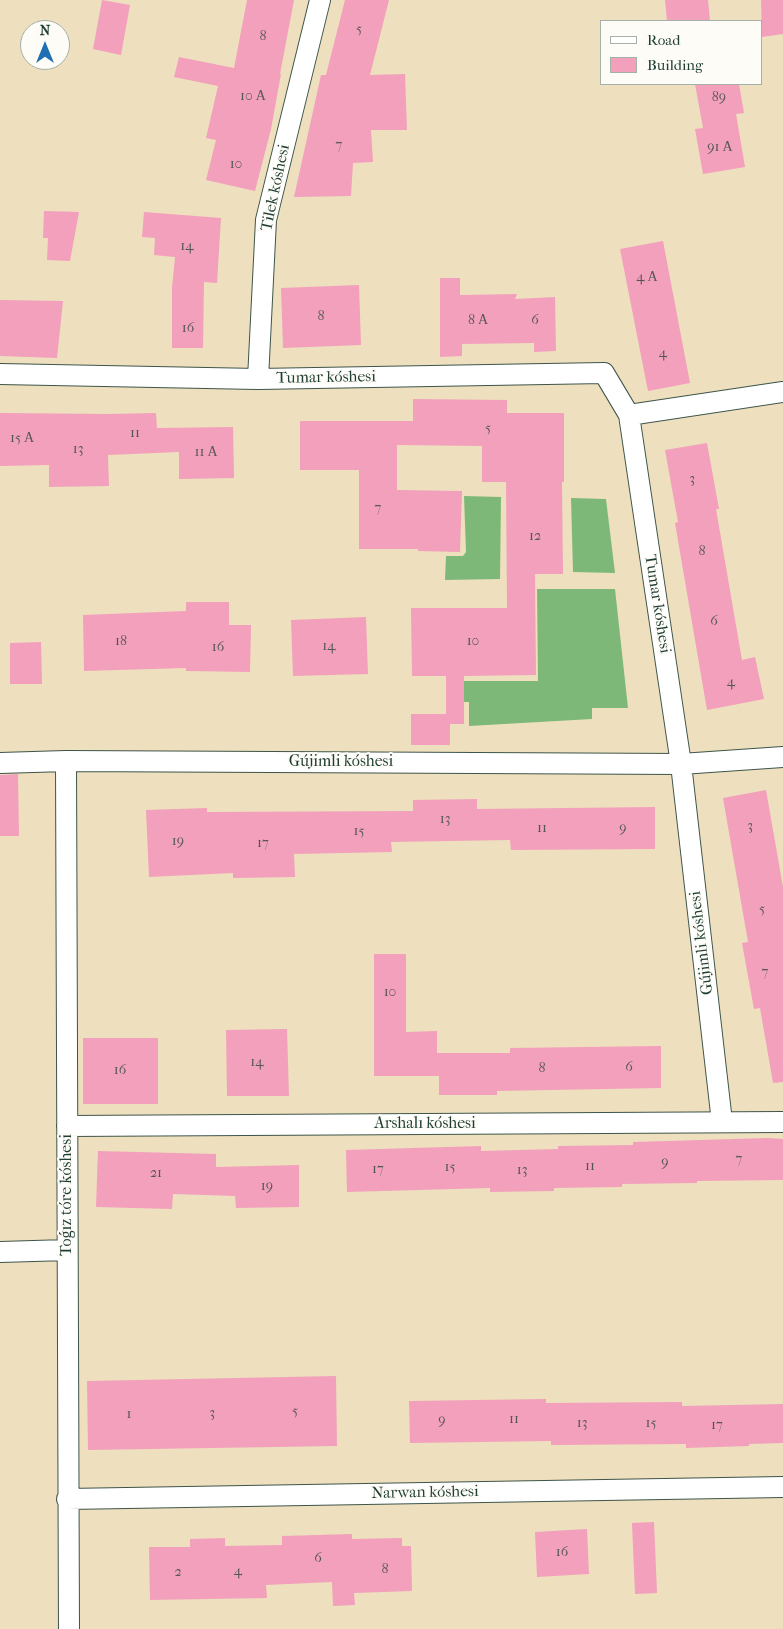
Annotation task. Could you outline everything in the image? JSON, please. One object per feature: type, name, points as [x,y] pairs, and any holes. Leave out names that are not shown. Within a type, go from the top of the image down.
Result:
[{"type":"street","name":"Tilek kóshesi","points":[[258,379],[266,220],[320,0]]},
{"type":"street","name":"Tumar kóshesi","points":[[0,374],[258,379],[604,374],[629,415],[681,764]]},
{"type":"street","points":[[629,415],[783,392]]},
{"type":"street","name":"Gújimli kóshesi","points":[[0,763],[66,761],[681,764],[783,757]]},
{"type":"street","name":"Toǵız tóre kóshesi","points":[[66,761],[69,1629]]},
{"type":"street","name":"Gújimli kóshesi","points":[[681,764],[722,1122]]},
{"type":"street","name":"Arshalı kóshesi","points":[[67,1126],[783,1122]]},
{"type":"street","points":[[0,1252],[67,1250]]},
{"type":"street","name":"Narwan kóshesi","points":[[68,1499],[783,1487]]},
{"type":"green space","points":[[464,496],[501,497],[500,579],[445,580],[446,556],[463,556],[466,552]]},
{"type":"green space","points":[[571,498],[606,499],[615,573],[573,572]]},
{"type":"green space","points":[[537,589],[615,589],[628,708],[592,708],[592,719],[469,726],[469,702],[451,702],[450,681],[538,681]]},
{"type":"building","points":[[102,0],[130,5],[121,55],[93,49]]},
{"type":"building","points":[[247,0],[294,0],[271,129],[255,191],[206,180],[216,140],[206,138],[218,86],[174,77],[179,57],[234,68]]},
{"type":"building","points":[[345,0],[389,0],[370,75],[405,74],[407,130],[371,130],[373,162],[353,163],[351,196],[294,197],[321,75],[326,75]]},
{"type":"building","points":[[665,0],[708,0],[710,20],[667,20]]},
{"type":"building","points":[[761,0],[783,0],[783,34],[763,37]]},
{"type":"building","points":[[695,85],[739,85],[744,113],[736,114],[745,167],[703,174],[695,129],[703,128]]},
{"type":"building","points":[[44,211],[79,212],[70,261],[47,260],[48,238],[43,238]]},
{"type":"building","points":[[144,212],[221,218],[217,283],[204,282],[203,348],[172,348],[172,288],[175,257],[154,255],[155,238],[142,237]]},
{"type":"building","points":[[663,241],[690,383],[648,391],[620,249]]},
{"type":"building","points":[[440,278],[460,278],[460,295],[517,294],[515,299],[555,297],[556,351],[534,352],[534,343],[462,344],[462,356],[440,357]]},
{"type":"building","points":[[359,285],[361,345],[283,348],[281,288]]},
{"type":"building","points":[[0,300],[63,301],[57,358],[0,356]]},
{"type":"building","points":[[413,399],[507,400],[507,413],[564,413],[564,482],[562,482],[563,574],[535,574],[536,675],[464,676],[464,724],[450,724],[450,745],[411,745],[411,714],[446,714],[446,676],[412,676],[411,608],[507,608],[506,482],[482,482],[482,446],[397,445],[397,490],[462,491],[460,552],[418,551],[418,549],[359,549],[359,470],[300,470],[300,421],[413,421]]},
{"type":"building","points":[[0,413],[156,413],[157,428],[233,427],[234,478],[179,479],[179,452],[108,455],[109,486],[49,487],[49,465],[0,466]]},
{"type":"building","points":[[707,443],[719,509],[716,509],[742,660],[755,657],[764,699],[707,710],[675,523],[678,522],[665,450]]},
{"type":"building","points":[[186,602],[229,602],[229,625],[251,625],[250,672],[186,671],[186,668],[84,671],[83,615],[186,611]]},
{"type":"building","points":[[366,617],[368,674],[293,676],[291,620]]},
{"type":"building","points":[[41,642],[42,684],[10,684],[10,643]]},
{"type":"building","points":[[18,774],[19,836],[0,836],[0,775]]},
{"type":"building","points":[[766,790],[783,887],[783,1082],[773,1083],[760,1008],[754,1009],[742,943],[748,942],[723,798]]},
{"type":"building","points":[[477,799],[477,809],[655,807],[655,849],[511,850],[510,840],[391,842],[392,852],[294,854],[295,877],[233,878],[233,873],[149,877],[146,810],[207,808],[207,812],[413,811],[413,800]]},
{"type":"building","points":[[374,954],[406,954],[406,1032],[437,1031],[437,1053],[510,1053],[510,1048],[661,1046],[661,1088],[497,1091],[497,1095],[439,1095],[439,1076],[374,1076]]},
{"type":"building","points":[[287,1029],[289,1096],[227,1096],[226,1030]]},
{"type":"building","points":[[83,1038],[158,1038],[158,1104],[83,1104]]},
{"type":"building","points":[[783,1139],[783,1180],[622,1184],[622,1187],[554,1188],[554,1191],[490,1192],[490,1188],[347,1192],[346,1150],[481,1146],[481,1151],[558,1149],[558,1146],[633,1145],[633,1142]]},
{"type":"building","points":[[98,1151],[216,1154],[216,1167],[299,1165],[299,1207],[236,1208],[235,1196],[173,1194],[172,1209],[96,1207]]},
{"type":"building","points":[[336,1376],[337,1446],[88,1450],[87,1381]]},
{"type":"building","points":[[546,1399],[546,1403],[682,1402],[682,1406],[783,1404],[783,1443],[686,1448],[686,1444],[551,1445],[551,1441],[410,1443],[409,1401]]},
{"type":"building","points":[[654,1522],[657,1593],[635,1594],[632,1523]]},
{"type":"building","points":[[587,1529],[589,1574],[537,1577],[535,1532]]},
{"type":"building","points":[[352,1534],[352,1539],[402,1538],[402,1546],[411,1546],[412,1591],[354,1593],[355,1605],[333,1606],[332,1582],[266,1585],[267,1598],[150,1600],[149,1547],[190,1547],[190,1539],[225,1538],[225,1546],[282,1545],[282,1536]]}]
